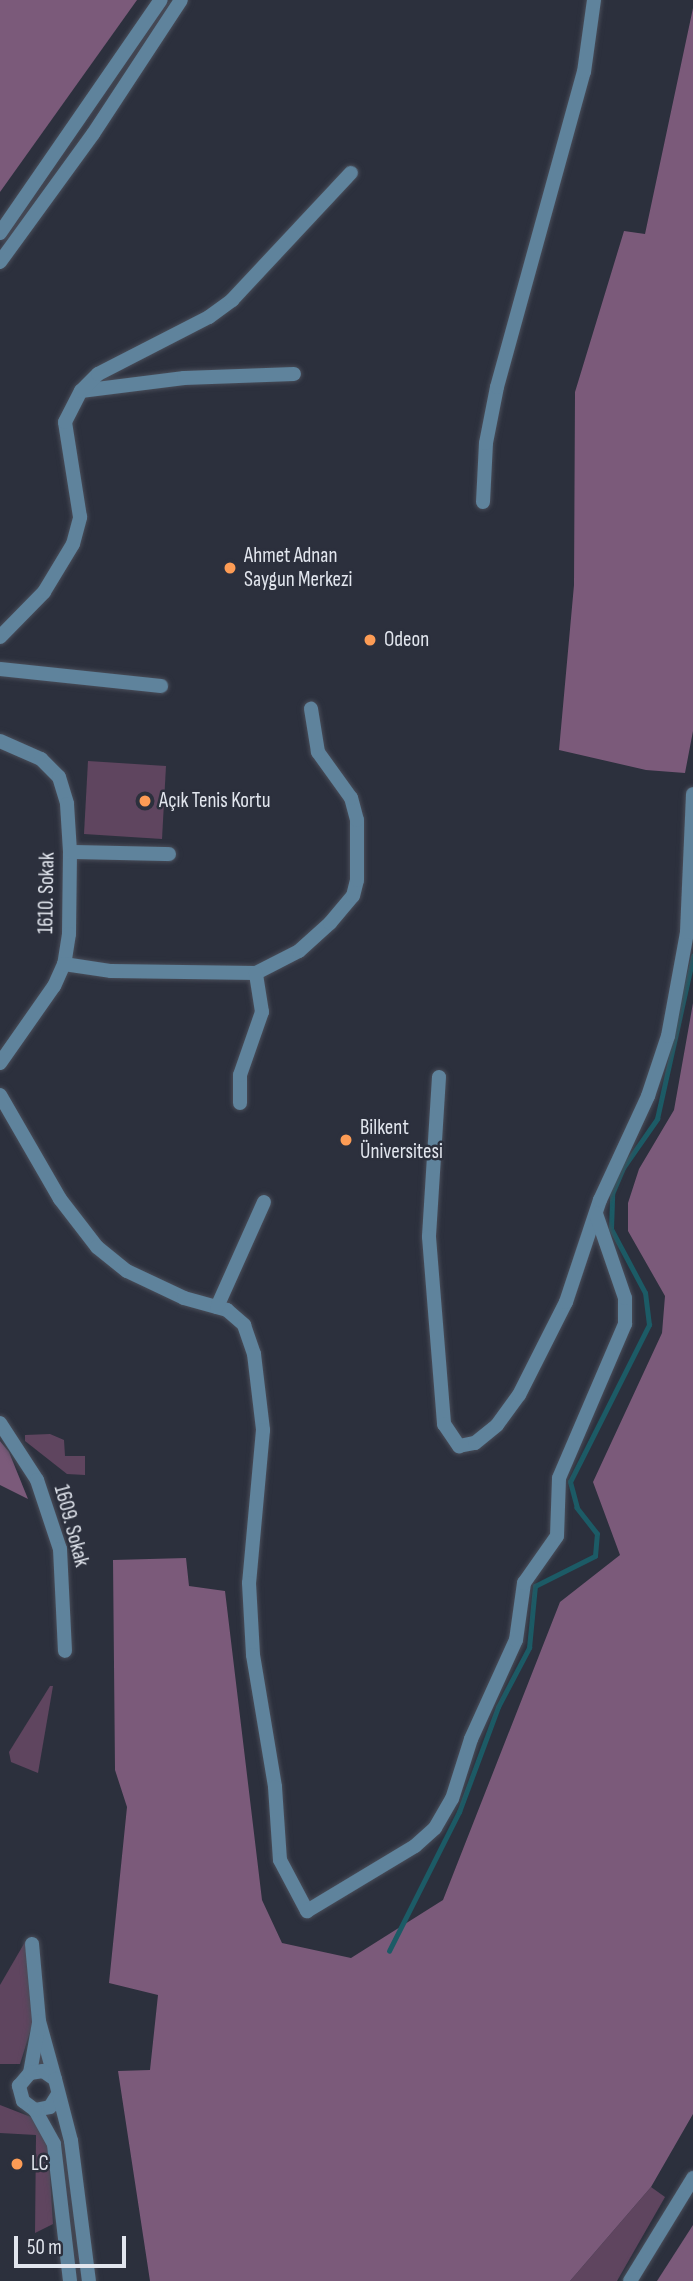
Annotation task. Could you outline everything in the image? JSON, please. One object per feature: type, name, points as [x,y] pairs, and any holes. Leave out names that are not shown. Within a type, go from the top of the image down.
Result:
[{"type":"street","points":[[0,233],[161,0]]},
{"type":"street","points":[[0,262],[93,134],[181,0]]},
{"type":"street","points":[[483,502],[486,443],[498,387],[584,72],[594,0]]},
{"type":"street","points":[[0,636],[44,592],[74,544],[80,517],[65,422],[81,391],[98,374],[209,317],[232,300],[351,173]]},
{"type":"street","points":[[81,391],[159,380],[294,374]]},
{"type":"street","points":[[0,669],[161,686]]},
{"type":"street","points":[[64,964],[111,971],[256,973],[310,942],[353,896],[357,880],[355,809],[318,752],[311,709]]},
{"type":"street","name":"1610. Sokak","points":[[0,741],[41,759],[59,778],[67,804],[70,852],[69,934],[64,964],[54,986],[0,1063]]},
{"type":"street","points":[[439,1077],[429,1237],[444,1424],[459,1446],[475,1443],[496,1425],[519,1395],[566,1302],[596,1214],[648,1096],[668,1036],[691,932],[693,794]]},
{"type":"street","points":[[70,852],[169,854]]},
{"type":"street","points":[[240,1103],[240,1075],[261,1012],[256,973]]},
{"type":"street","points":[[0,1095],[60,1199],[97,1247],[162,1289],[217,1307],[244,1325],[254,1354],[263,1430],[249,1583],[253,1655],[275,1787],[280,1860],[307,1911],[415,1846],[435,1828],[452,1798],[471,1740],[516,1640],[524,1583],[557,1536],[559,1478],[625,1324],[625,1298],[596,1214]]},
{"type":"street","points":[[217,1307],[264,1202]]},
{"type":"street","name":"1609. Sokak","points":[[0,1423],[37,1480],[60,1549],[65,1651]]},
{"type":"street","points":[[32,1944],[39,2021],[80,2190],[89,2281]]},
{"type":"street","points":[[39,2021],[30,2073],[19,2087],[23,2101],[35,2110],[54,2144],[69,2281]]},
{"type":"street","points":[[30,2073],[43,2071],[55,2079]]},
{"type":"street","points":[[35,2110],[50,2107],[58,2094]]},
{"type":"street","points":[[630,2281],[693,2178]]},
{"type":"shaded area","points":[[0,0],[137,0],[0,192]]},
{"type":"shaded area","points":[[693,8],[693,731],[685,773],[646,770],[559,750],[574,585],[575,392],[624,231],[645,234]]},
{"type":"shaded area","points":[[88,761],[166,766],[162,839],[84,834]]},
{"type":"shaded area","points":[[693,1003],[693,2114],[651,2187],[570,2281],[150,2281],[118,2071],[150,2070],[158,1995],[109,1983],[127,1807],[115,1770],[113,1560],[186,1558],[189,1586],[225,1591],[262,1900],[282,1943],[351,1958],[443,1900],[560,1602],[620,1555],[593,1482],[662,1333],[665,1296],[628,1231],[628,1203],[639,1169],[674,1110]]},
{"type":"shaded area","points":[[50,1434],[64,1440],[65,1456],[85,1456],[85,1475],[67,1474],[25,1441],[25,1435]]},
{"type":"shaded area","points":[[0,1441],[9,1452],[28,1499],[0,1485]]},
{"type":"shaded area","points":[[50,1686],[53,1686],[38,1773],[11,1762],[9,1752]]},
{"type":"shaded area","points":[[25,1942],[34,2019],[20,2064],[0,2064],[0,1985]]},
{"type":"shaded area","points":[[0,2105],[31,2117],[48,2145],[53,2224],[35,2233],[36,2135],[0,2133]]},
{"type":"shaded area","points":[[651,2187],[665,2197],[617,2281],[570,2281]]},
{"type":"shaded area","points":[[693,2225],[693,2281],[657,2281]]},
{"type":"waterway","points":[[389,1951],[459,1812],[498,1707],[529,1648],[535,1586],[595,1556],[597,1534],[577,1508],[570,1482],[649,1325],[645,1293],[611,1229],[612,1194],[623,1168],[657,1119],[693,956]]},
{"type":"place","name":"Ahmet Adnan Saygun Merkezi","points":[[230,568]]},
{"type":"place","name":"Odeon","points":[[370,640]]},
{"type":"place","name":"Açık Tenis Kortu","points":[[145,801]]},
{"type":"place","name":"Bilkent Üniversitesi","points":[[346,1140]]},
{"type":"place","name":"LC","points":[[17,2164]]}]
